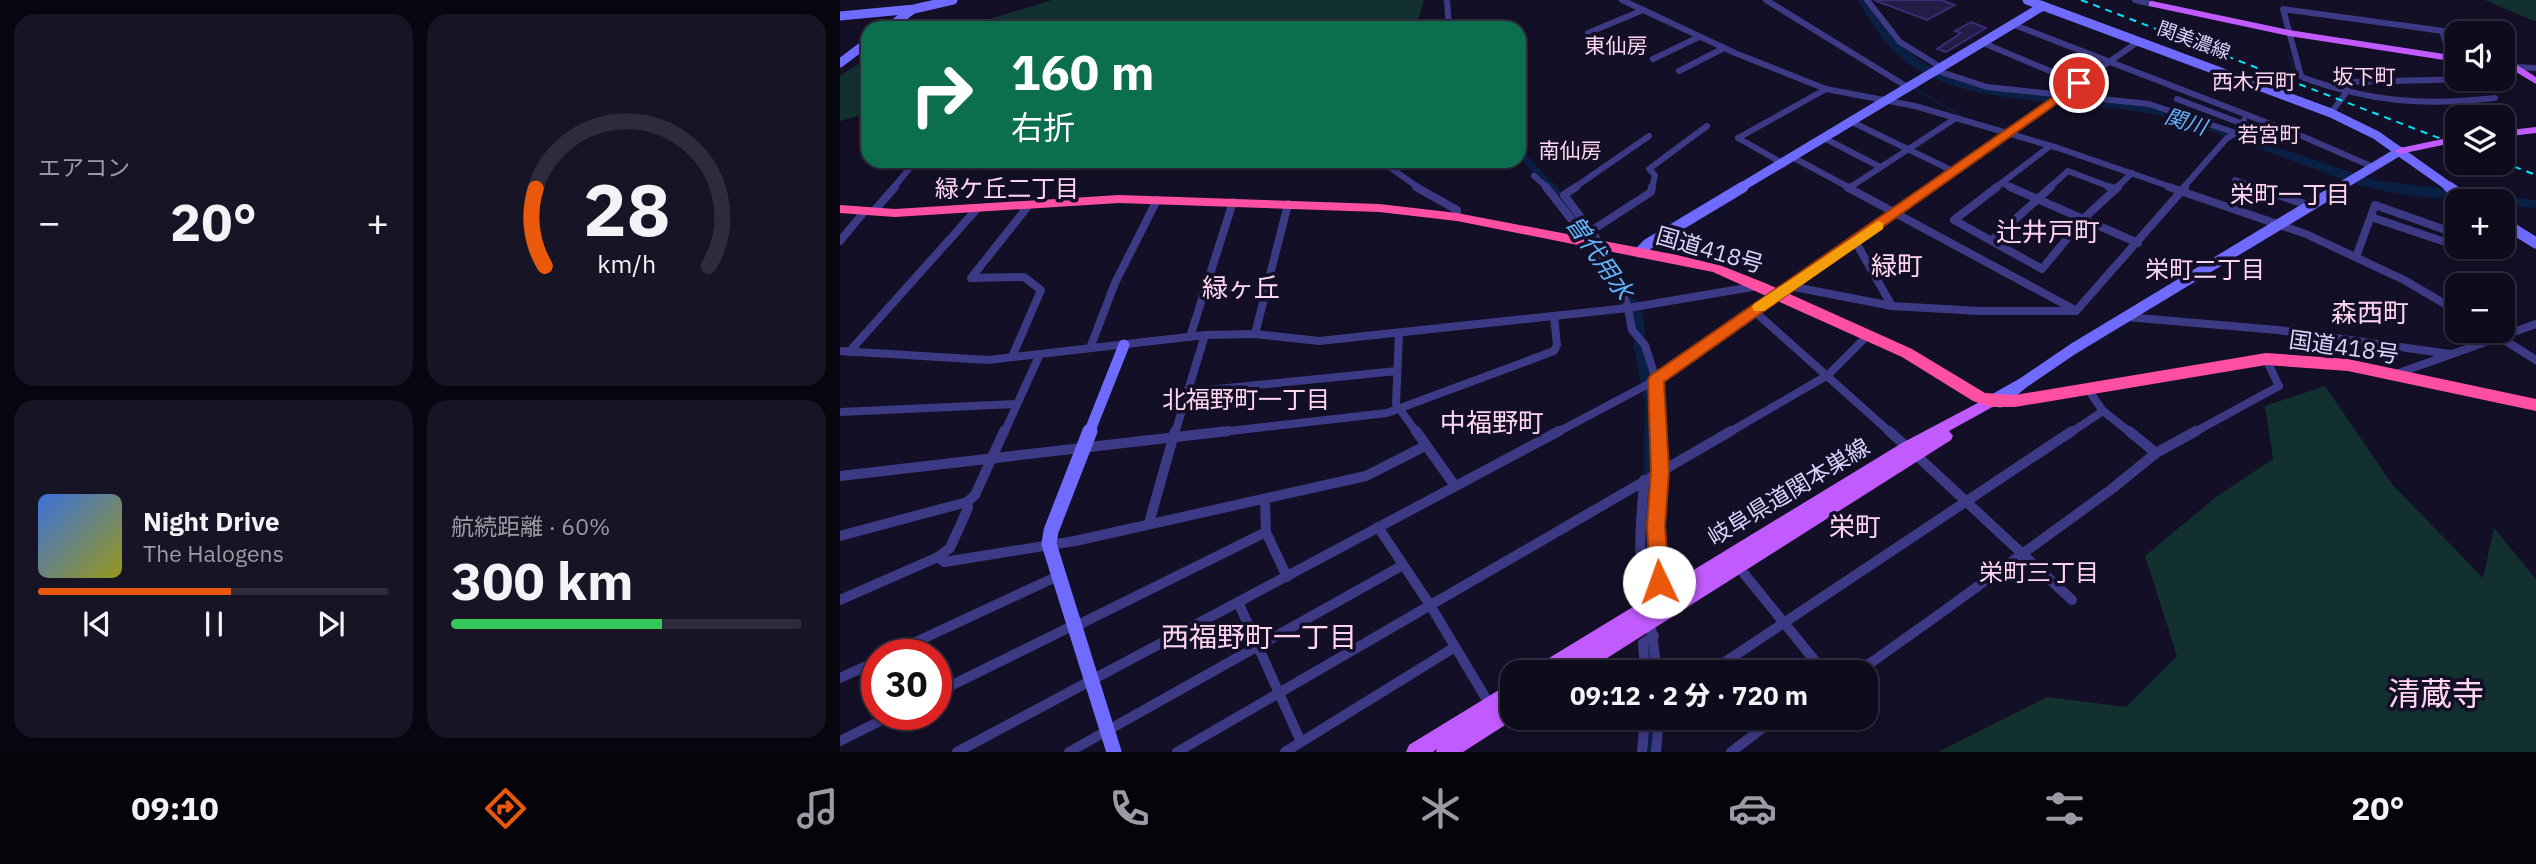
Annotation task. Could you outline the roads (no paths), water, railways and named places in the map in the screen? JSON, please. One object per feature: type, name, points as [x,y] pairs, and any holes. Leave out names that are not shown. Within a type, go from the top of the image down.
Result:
[{"type":"highway","name":"国道418号","points":[[840,209],[976,209],[1119,199],[1378,208],[1457,217],[1590,239],[1717,270],[1784,290],[1907,353],[1979,397],[1996,402],[2266,359],[2348,365],[2536,405]]},
{"type":"main road","points":[[2152,4],[2289,33],[2445,57]]},
{"type":"main road","points":[[2515,67],[2536,81]]},
{"type":"main road","points":[[2515,132],[2536,130]]},
{"type":"main road","points":[[2400,151],[2445,142]]},
{"type":"main road","name":"岐阜県道関本巣線","points":[[1559,660],[1661,589],[1996,402]]},
{"type":"main road","name":"岐阜県道関本巣線","points":[[1588,660],[1911,451]]},
{"type":"main road","points":[[1416,752],[1500,699]]},
{"type":"main road","points":[[1446,752],[1500,717]]},
{"type":"street","points":[[898,21],[927,0]]},
{"type":"street","points":[[840,16],[915,9],[953,0]]},
{"type":"street","points":[[1447,0],[1449,21]]},
{"type":"street","points":[[1622,0],[1724,48],[1826,89],[1915,106],[2050,146],[2306,234],[2404,280],[2445,304]]},
{"type":"street","points":[[1766,0],[1909,88]]},
{"type":"street","points":[[1867,0],[1900,42],[1940,69],[1987,87],[2123,100],[2172,111],[2230,135]]},
{"type":"street","name":"関美濃線","points":[[2027,0],[2331,113],[2376,135],[2452,189]]},
{"type":"street","points":[[2135,0],[2152,4]]},
{"type":"street","points":[[1640,252],[1648,244],[2043,6]]},
{"type":"street","points":[[2445,31],[2283,9],[2301,76],[2346,94],[2404,105],[2438,105],[2495,98]]},
{"type":"street","points":[[1588,33],[1643,10]]},
{"type":"street","points":[[2012,24],[2245,114],[2373,167]]},
{"type":"street","points":[[2442,31],[2445,38]]},
{"type":"street","points":[[1653,59],[1699,37]]},
{"type":"street","points":[[957,752],[1656,380],[2139,41]]},
{"type":"street","points":[[1983,43],[2079,83]]},
{"type":"street","points":[[840,63],[861,48]]},
{"type":"street","points":[[1679,71],[1724,48]]},
{"type":"street","points":[[2515,66],[2536,68]]},
{"type":"street","points":[[2331,113],[2346,94],[2349,82],[2445,80]]},
{"type":"street","points":[[1826,89],[1738,138],[1849,188],[2076,311]]},
{"type":"street","points":[[2172,111],[2172,104],[2186,91]]},
{"type":"street","points":[[2177,99],[2244,124]]},
{"type":"street","points":[[1784,290],[1892,306],[1979,311],[2076,311],[2230,135],[2243,128],[2245,114]]},
{"type":"street","points":[[1849,188],[1956,118]]},
{"type":"street","points":[[1852,122],[1955,172]]},
{"type":"street","points":[[1590,239],[1651,192],[1655,175],[1649,169],[1707,127]]},
{"type":"street","points":[[1644,480],[1641,533],[1643,580],[1648,587],[1661,589],[1656,526],[1660,471],[1656,380],[1645,345],[1632,330],[1628,308],[1619,284],[1596,251],[1564,195],[1649,136]]},
{"type":"street","points":[[1826,139],[1880,167]]},
{"type":"street","points":[[2050,146],[1954,220],[2042,268],[2084,218],[2132,173]]},
{"type":"street","points":[[1996,402],[2126,317],[2400,151]]},
{"type":"street","points":[[840,241],[910,168]]},
{"type":"street","points":[[1391,168],[1457,210],[1457,217]]},
{"type":"street","points":[[1992,240],[2068,171],[2115,189]]},
{"type":"street","points":[[1534,176],[1542,181],[1583,234],[1590,239]]},
{"type":"street","points":[[2235,180],[2311,206]]},
{"type":"street","points":[[2004,184],[2138,243]]},
{"type":"street","points":[[1090,348],[1115,283],[1157,200]]},
{"type":"street","points":[[1190,337],[1233,202]]},
{"type":"street","points":[[1255,334],[1288,204]]},
{"type":"street","points":[[1012,357],[1041,290],[1024,277],[971,278],[1028,205]]},
{"type":"street","points":[[2356,257],[2375,205],[2445,229]]},
{"type":"street","points":[[844,352],[976,209]]},
{"type":"street","points":[[2371,217],[2445,242]]},
{"type":"street","points":[[2515,230],[2536,243]]},
{"type":"street","points":[[1855,241],[1892,306]]},
{"type":"street","points":[[844,352],[966,359],[1012,357],[1205,335],[1255,334],[1319,341],[1628,308],[1760,285]]},
{"type":"street","points":[[1754,311],[1828,375],[2072,600]]},
{"type":"street","points":[[840,476],[1400,410],[1553,351],[1557,345],[1554,316]]},
{"type":"street","points":[[2126,317],[2278,330],[2450,354]]},
{"type":"street","points":[[2515,329],[2536,324]]},
{"type":"street","points":[[1399,333],[1396,404],[1455,486]]},
{"type":"street","points":[[1149,523],[1205,335]]},
{"type":"street","points":[[1177,752],[1828,375],[1868,335]]},
{"type":"street","points":[[2395,375],[2474,343]]},
{"type":"street","points":[[2509,343],[2536,360]]},
{"type":"street","points":[[1114,752],[1049,544],[1051,531],[1124,345]]},
{"type":"street","points":[[840,536],[967,502],[975,495],[1040,354]]},
{"type":"street","points":[[1875,660],[2023,554],[2156,453],[2279,386],[2266,359]]},
{"type":"street","points":[[1187,392],[1398,371]]},
{"type":"street","points":[[2087,388],[2103,411],[2156,453]]},
{"type":"street","points":[[840,412],[1016,404]]},
{"type":"street","points":[[1729,660],[2103,411]]},
{"type":"street","points":[[938,557],[944,562],[1049,544],[1366,476],[1425,446]]},
{"type":"street","points":[[1265,499],[1266,532],[1287,577]]},
{"type":"street","points":[[840,600],[938,557],[950,548],[968,508],[967,502]]},
{"type":"street","points":[[1378,527],[1430,605],[1490,705]]},
{"type":"street","points":[[952,685],[1266,532]]},
{"type":"street","points":[[1069,752],[1403,565]]},
{"type":"street","points":[[1737,565],[1814,660]]},
{"type":"street","points":[[922,639],[1058,576]]},
{"type":"street","points":[[1238,602],[1301,742]]},
{"type":"street","points":[[1650,620],[1656,660]]},
{"type":"street","points":[[1644,660],[1643,643],[1654,636]]},
{"type":"street","points":[[1285,752],[1455,647]]},
{"type":"street","points":[[840,678],[861,668]]},
{"type":"street","points":[[840,741],[862,730]]},
{"type":"street","points":[[1642,752],[1644,730]]},
{"type":"street","points":[[1656,752],[1658,730]]},
{"type":"street","points":[[1731,752],[1760,730]]},
{"type":"waterway","name":"関川","points":[[1863,0],[1884,34],[1899,50],[1923,68],[1950,80],[2005,93],[2117,104],[2168,114],[2372,184],[2536,204]]},
{"type":"waterway","points":[[2288,54],[2296,74]]},
{"type":"waterway","name":"曽代用水","points":[[1913,88],[1960,115]]},
{"type":"waterway","name":"曽代用水","points":[[1526,160],[1552,188]]},
{"type":"waterway","name":"曽代用水","points":[[1551,187],[1597,250]]},
{"type":"waterway","name":"曽代用水","points":[[1622,287],[1636,309],[1640,328],[1639,347],[1650,403],[1650,431]]},
{"type":"waterway","name":"曽代用水","points":[[1650,431],[1651,608]]},
{"type":"waterway","name":"曽代用水","points":[[1651,652],[1651,660]]},
{"type":"waterway","name":"曽代用水","points":[[1649,752],[1651,730]]},
{"type":"railway","points":[[2081,0],[2445,140]]},
{"type":"railway","points":[[2515,167],[2536,175]]},
{"type":"district","name":"東仙房","points":[[1616,45]]},
{"type":"district","name":"坂下町","points":[[2364,76]]},
{"type":"district","name":"西木戸町","points":[[2254,81]]},
{"type":"district","name":"若宮町","points":[[2269,134]]},
{"type":"district","name":"南仙房","points":[[1570,150]]},
{"type":"district","name":"緑ケ丘二丁目","points":[[1007,188]]},
{"type":"district","name":"栄町一丁目","points":[[2290,194]]},
{"type":"district","name":"辻井戸町","points":[[2048,231]]},
{"type":"district","name":"緑町","points":[[1897,265]]},
{"type":"district","name":"栄町二丁目","points":[[2205,269]]},
{"type":"district","name":"緑ヶ丘","points":[[1241,287]]},
{"type":"district","name":"森西町","points":[[2370,312]]},
{"type":"district","name":"北福野町一丁目","points":[[1246,399]]},
{"type":"district","name":"中福野町","points":[[1492,422]]},
{"type":"district","name":"栄町","points":[[1855,526]]},
{"type":"district","name":"栄町三丁目","points":[[2039,572]]},
{"type":"district","name":"西福野町一丁目","points":[[1259,636]]},
{"type":"district","name":"清蔵寺","points":[[2436,693]]}]
